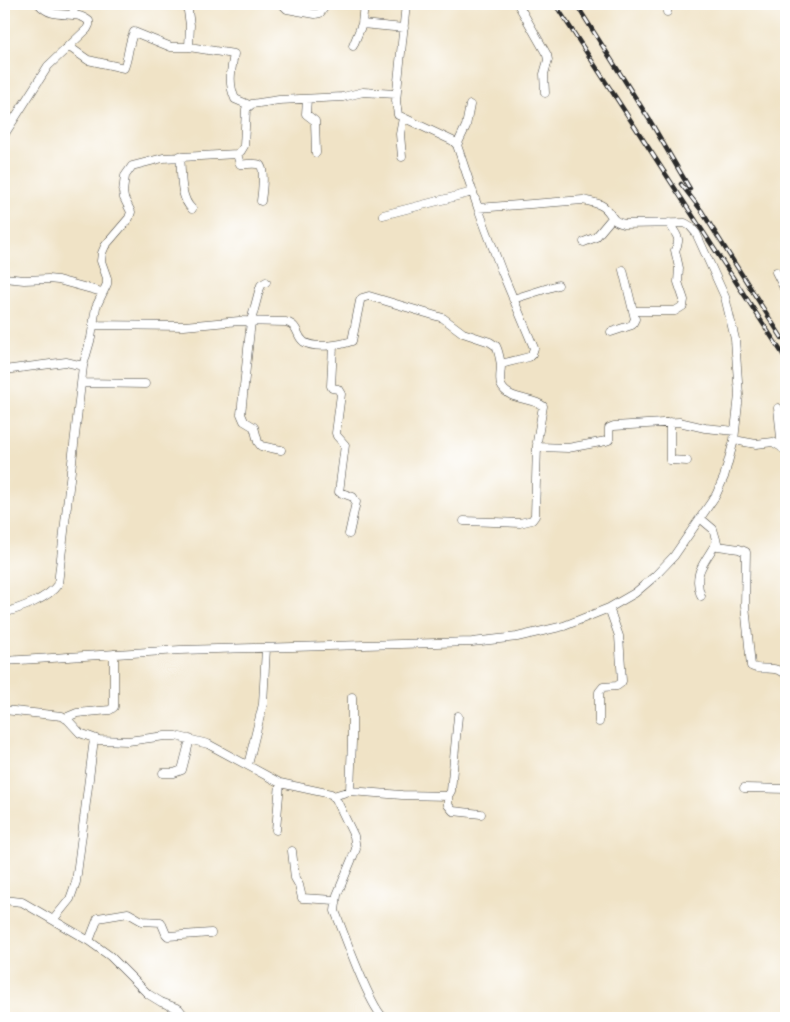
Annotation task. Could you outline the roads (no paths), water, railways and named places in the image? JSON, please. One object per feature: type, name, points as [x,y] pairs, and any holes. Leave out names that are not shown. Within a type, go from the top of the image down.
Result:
[{"type":"street","points":[[4,135],[48,66],[89,25],[86,18],[50,13],[38,4]]},
{"type":"street","points":[[72,15],[76,4]]},
{"type":"street","points":[[188,4],[190,24],[188,47]]},
{"type":"street","points":[[282,4],[287,9],[315,14],[320,13],[327,4]]},
{"type":"street","points":[[353,46],[362,24],[364,4]]},
{"type":"street","points":[[406,4],[396,108],[398,115],[441,134],[457,145],[478,208],[534,348],[529,357],[501,364]]},
{"type":"street","points":[[518,4],[547,55],[548,60],[544,74],[545,93]]},
{"type":"street","points":[[362,24],[404,28]]},
{"type":"street","points":[[68,46],[88,60],[124,68],[134,32],[171,47],[188,47],[234,54],[229,80],[235,99],[248,105],[279,100],[343,98],[363,92],[396,94]]},
{"type":"street","points":[[307,99],[306,114],[316,123],[316,153]]},
{"type":"street","points":[[4,613],[28,604],[53,591],[58,584],[83,366],[96,307],[107,284],[107,278],[101,261],[102,253],[105,246],[129,218],[131,212],[122,192],[125,176],[128,170],[137,164],[180,156],[237,154],[244,146],[246,109],[248,105]]},
{"type":"street","points":[[457,145],[466,126],[470,105]]},
{"type":"street","points":[[402,157],[400,134],[403,118]]},
{"type":"street","points":[[237,154],[240,164],[258,164],[261,166],[263,171],[261,201]]},
{"type":"street","points":[[180,156],[184,194],[186,201],[192,209]]},
{"type":"street","points":[[383,215],[473,192]]},
{"type":"street","points":[[4,661],[114,654],[266,648],[410,645],[517,638],[564,626],[609,608],[635,593],[655,576],[674,556],[716,496],[724,477],[735,435],[739,395],[735,339],[725,297],[696,234],[685,223],[624,224],[616,222],[606,208],[583,200],[478,208]]},
{"type":"street","points":[[584,242],[596,237],[612,218]]},
{"type":"street","points":[[634,311],[675,311],[684,306],[678,282],[679,268],[674,250],[678,245],[678,239],[670,223]]},
{"type":"street","points":[[611,332],[632,325],[635,319],[624,270]]},
{"type":"street","points":[[776,272],[786,292]]},
{"type":"street","points":[[4,278],[58,280],[102,292]]},
{"type":"street","points":[[266,282],[261,285],[252,321],[243,388],[242,418],[254,427],[261,446],[281,450]]},
{"type":"street","points":[[513,299],[558,285]]},
{"type":"street","points":[[93,325],[184,326],[239,320],[286,322],[292,323],[304,342],[333,346],[352,341],[360,301],[369,296],[443,318],[463,333],[493,343],[498,350],[501,364],[500,379],[504,389],[517,397],[539,403],[543,406],[537,445],[534,516],[532,520],[520,523],[464,521]]},
{"type":"street","points":[[333,346],[330,386],[341,394],[336,433],[345,445],[338,488],[341,494],[353,497],[356,502],[349,534]]},
{"type":"street","points":[[4,370],[66,362],[83,366]]},
{"type":"street","points":[[82,383],[145,384]]},
{"type":"street","points":[[778,408],[784,449]]},
{"type":"street","points":[[670,422],[670,460],[687,461]]},
{"type":"street","points":[[537,445],[560,448],[581,447],[608,441],[610,438],[608,430],[611,427],[685,422],[735,435],[756,444],[769,442],[784,449]]},
{"type":"street","points":[[700,518],[713,529],[716,543],[721,547],[744,550],[747,555],[745,605],[750,666],[754,668],[773,668],[786,674]]},
{"type":"street","points":[[701,596],[697,586],[698,575],[716,543]]},
{"type":"street","points":[[599,722],[599,692],[605,686],[620,685],[622,681],[619,636],[609,608]]},
{"type":"street","points":[[248,765],[263,704],[266,648]]},
{"type":"street","points":[[65,718],[77,713],[110,710],[114,707],[114,654]]},
{"type":"street","points":[[350,790],[352,697]]},
{"type":"street","points":[[4,710],[54,714],[65,718],[80,733],[94,739],[128,741],[165,736],[190,739],[217,748],[280,783],[332,796],[336,799],[356,843],[355,854],[335,900],[336,911],[363,980],[382,1018]]},
{"type":"street","points":[[458,716],[452,791],[448,796],[448,805],[453,811],[481,814]]},
{"type":"street","points":[[53,920],[70,899],[76,882],[94,739]]},
{"type":"street","points":[[163,773],[174,773],[182,770],[190,739]]},
{"type":"street","points":[[276,830],[280,783]]},
{"type":"street","points":[[744,788],[786,789]]},
{"type":"street","points":[[332,796],[350,790],[402,795],[448,796]]},
{"type":"street","points":[[292,851],[294,878],[299,885],[302,898],[335,900]]},
{"type":"street","points":[[4,900],[22,902],[90,940],[110,956],[148,994],[161,1002],[179,1009],[186,1018]]},
{"type":"street","points":[[90,940],[98,918],[128,913],[142,921],[161,922],[168,936],[211,933]]},
{"type":"railway","points":[[555,4],[786,359]]},
{"type":"railway","points":[[576,4],[649,119],[690,189]]},
{"type":"railway","points":[[681,184],[701,210],[782,338]]}]
